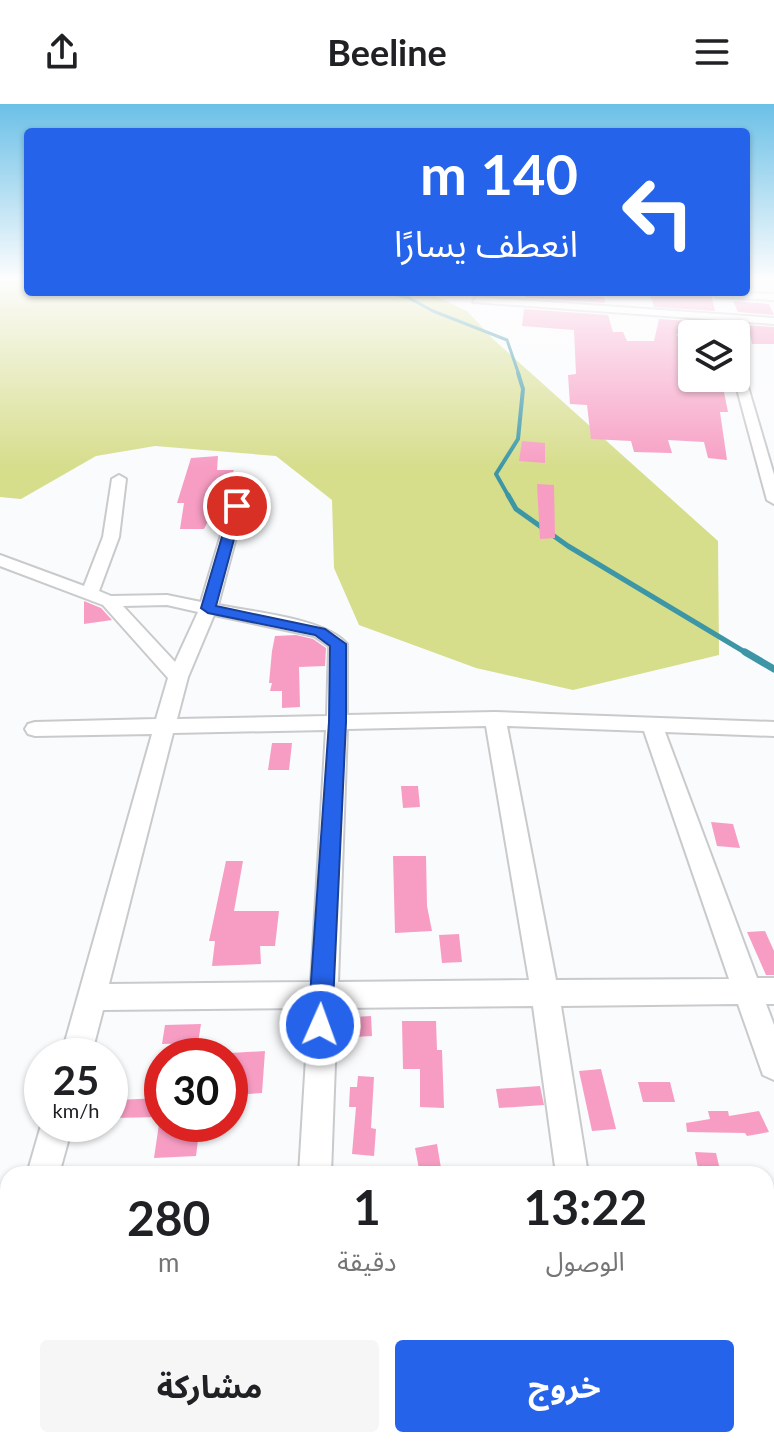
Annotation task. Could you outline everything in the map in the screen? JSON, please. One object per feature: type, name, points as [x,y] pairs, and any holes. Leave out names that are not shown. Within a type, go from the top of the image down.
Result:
[{"type":"street","points":[[744,392],[774,500]]},
{"type":"street","points":[[99,598],[119,479]]},
{"type":"street","points":[[81,1038],[178,677],[208,608],[244,481]]},
{"type":"street","points":[[0,560],[99,598],[167,600],[320,632],[338,644],[315,1166]]},
{"type":"street","points":[[99,598],[178,677]]},
{"type":"street","points":[[495,719],[545,993],[571,1166]]},
{"type":"street","points":[[35,729],[495,719],[774,729]]},
{"type":"street","points":[[653,727],[761,991],[774,1065]]},
{"type":"street","points":[[92,997],[761,991]]},
{"type":"street","points":[[45,1166],[52,1142]]},
{"type":"green space","points":[[0,343],[497,343],[718,541],[719,655],[573,690],[476,668],[359,625],[334,568],[332,500],[276,456],[155,446],[96,456],[21,499],[0,497]]},
{"type":"building","points":[[575,343],[678,343],[678,392],[724,392],[728,412],[720,412],[727,460],[708,458],[704,442],[668,440],[672,453],[634,452],[631,441],[591,439],[587,405],[570,404],[568,375],[576,374]]},
{"type":"building","points":[[522,441],[545,443],[545,463],[519,461]]},
{"type":"building","points":[[218,456],[217,470],[234,470],[204,529],[180,529],[184,503],[177,503],[191,458]]},
{"type":"building","points":[[537,484],[554,485],[555,538],[540,539]]},
{"type":"building","points":[[84,601],[101,608],[112,620],[84,624]]},
{"type":"building","points":[[296,635],[313,639],[326,648],[325,666],[299,667],[300,707],[282,708],[282,691],[270,691],[272,651],[275,636]]},
{"type":"building","points":[[272,743],[292,743],[289,770],[268,770]]},
{"type":"building","points":[[401,786],[418,786],[420,807],[403,808]]},
{"type":"building","points":[[711,822],[733,824],[740,848],[717,846]]},
{"type":"building","points":[[393,856],[426,856],[427,906],[432,931],[395,933]]},
{"type":"building","points":[[226,861],[243,861],[234,911],[279,911],[275,946],[260,946],[261,964],[212,966],[215,941],[209,941]]},
{"type":"building","points":[[765,931],[774,951],[774,975],[766,975],[747,932]]},
{"type":"building","points":[[459,934],[462,962],[442,963],[439,935]]},
{"type":"building","points":[[371,1016],[372,1036],[354,1037],[354,1017]]},
{"type":"building","points":[[402,1021],[436,1021],[437,1050],[442,1050],[444,1108],[420,1107],[420,1069],[403,1069]]},
{"type":"building","points":[[201,1024],[199,1038],[163,1038],[165,1025]]},
{"type":"building","points":[[265,1051],[262,1093],[248,1094],[248,1052]]},
{"type":"building","points":[[601,1069],[616,1129],[592,1131],[579,1071]]},
{"type":"building","points":[[358,1076],[374,1077],[371,1128],[376,1129],[374,1156],[352,1154],[356,1107],[349,1107],[350,1087],[357,1087]]},
{"type":"building","points":[[638,1082],[670,1082],[675,1102],[643,1102]]},
{"type":"building","points":[[540,1086],[544,1105],[499,1108],[496,1089]]},
{"type":"building","points":[[128,1099],[144,1099],[144,1117],[128,1118]]},
{"type":"building","points":[[708,1111],[728,1111],[729,1116],[759,1111],[769,1132],[747,1136],[745,1133],[687,1132],[686,1123],[710,1119]]},
{"type":"building","points":[[156,1142],[198,1142],[196,1156],[154,1158]]},
{"type":"building","points":[[437,1144],[441,1166],[418,1166],[415,1148]]},
{"type":"building","points":[[695,1152],[716,1153],[719,1166],[698,1166]]},
{"type":"waterway","points":[[508,343],[519,375]]},
{"type":"waterway","points":[[509,497],[496,474],[518,439],[523,389],[518,373]]},
{"type":"waterway","points":[[508,495],[516,509],[568,546],[748,654]]},
{"type":"waterway","points":[[745,652],[774,669]]},
{"type":"route","points":[[237,506],[208,608],[320,632],[338,644],[337,722],[320,1025]]}]
